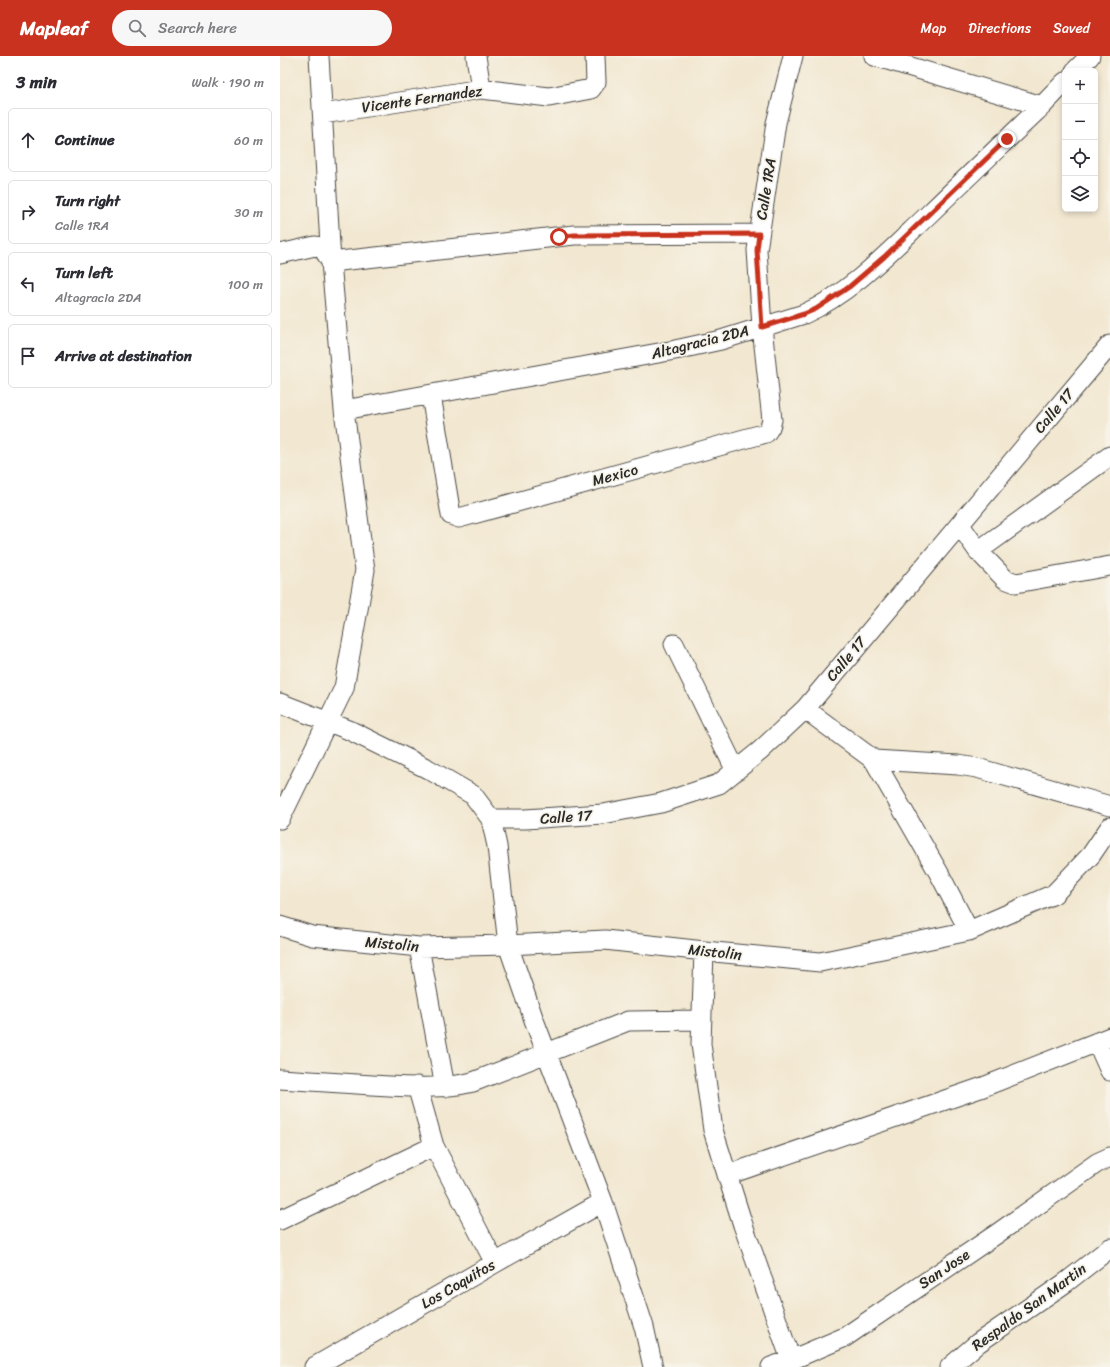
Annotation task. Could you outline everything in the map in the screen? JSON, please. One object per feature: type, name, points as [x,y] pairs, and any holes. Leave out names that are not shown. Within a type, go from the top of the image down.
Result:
[{"type":"street","points":[[280,819],[344,688],[365,570],[344,410],[332,262],[319,56]]},
{"type":"street","points":[[476,56],[481,89]]},
{"type":"street","name":"Vicente Fernandez","points":[[323,114],[481,89],[549,97],[591,89],[596,82],[595,56]]},
{"type":"street","name":"Calle 1RA","points":[[772,420],[762,327],[757,250],[776,123],[792,56]]},
{"type":"street","points":[[874,56],[1042,106]]},
{"type":"street","points":[[1078,68],[1090,56]]},
{"type":"street","name":"Altagracia 2DA","points":[[344,410],[675,350],[721,340],[816,309],[849,287],[884,257],[1062,85]]},
{"type":"street","points":[[332,262],[574,235],[759,234]]},
{"type":"street","points":[[280,254],[316,246],[322,248],[332,262]]},
{"type":"street","name":"Calle 17","points":[[491,820],[604,814],[661,803],[720,784],[760,752],[805,709],[877,621],[960,525],[1110,345]]},
{"type":"street","name":"Mexico","points":[[431,395],[451,515],[459,518],[766,433],[772,420]]},
{"type":"street","points":[[978,552],[1110,456]]},
{"type":"street","points":[[960,525],[978,552],[1005,579],[1016,583],[1110,566]]},
{"type":"street","points":[[674,644],[736,771]]},
{"type":"street","points":[[280,703],[328,721],[428,769],[473,795],[491,820],[497,846],[508,945],[546,1053],[603,1202],[644,1327],[653,1367]]},
{"type":"street","points":[[805,709],[874,760],[940,875],[969,931]]},
{"type":"street","points":[[874,760],[958,765],[977,768],[1110,806]]},
{"type":"street","name":"Mistolin","points":[[280,926],[312,936],[419,947],[508,945],[605,940],[820,962],[969,931],[1054,894],[1091,855],[1110,827]]},
{"type":"street","points":[[419,947],[445,1087]]},
{"type":"street","points":[[704,951],[701,1044],[713,1130],[790,1360]]},
{"type":"street","points":[[280,1079],[445,1087],[473,1082],[628,1021],[702,1020]]},
{"type":"street","points":[[727,1175],[983,1086],[1104,1039],[1110,1071]]},
{"type":"street","points":[[417,1086],[434,1146],[495,1262]]},
{"type":"street","points":[[280,1220],[434,1146]]},
{"type":"street","name":"San Jose","points":[[771,1367],[845,1337],[1098,1163],[1110,1157]]},
{"type":"street","name":"Los Coquitos","points":[[314,1367],[495,1262],[603,1202]]},
{"type":"street","name":"Respaldo San Martin","points":[[950,1367],[978,1343],[1065,1283],[1110,1248]]},
{"type":"route","points":[[559,237],[574,235],[759,234],[757,250],[762,327],[791,319],[816,309],[849,287],[884,257],[1007,139]]}]
